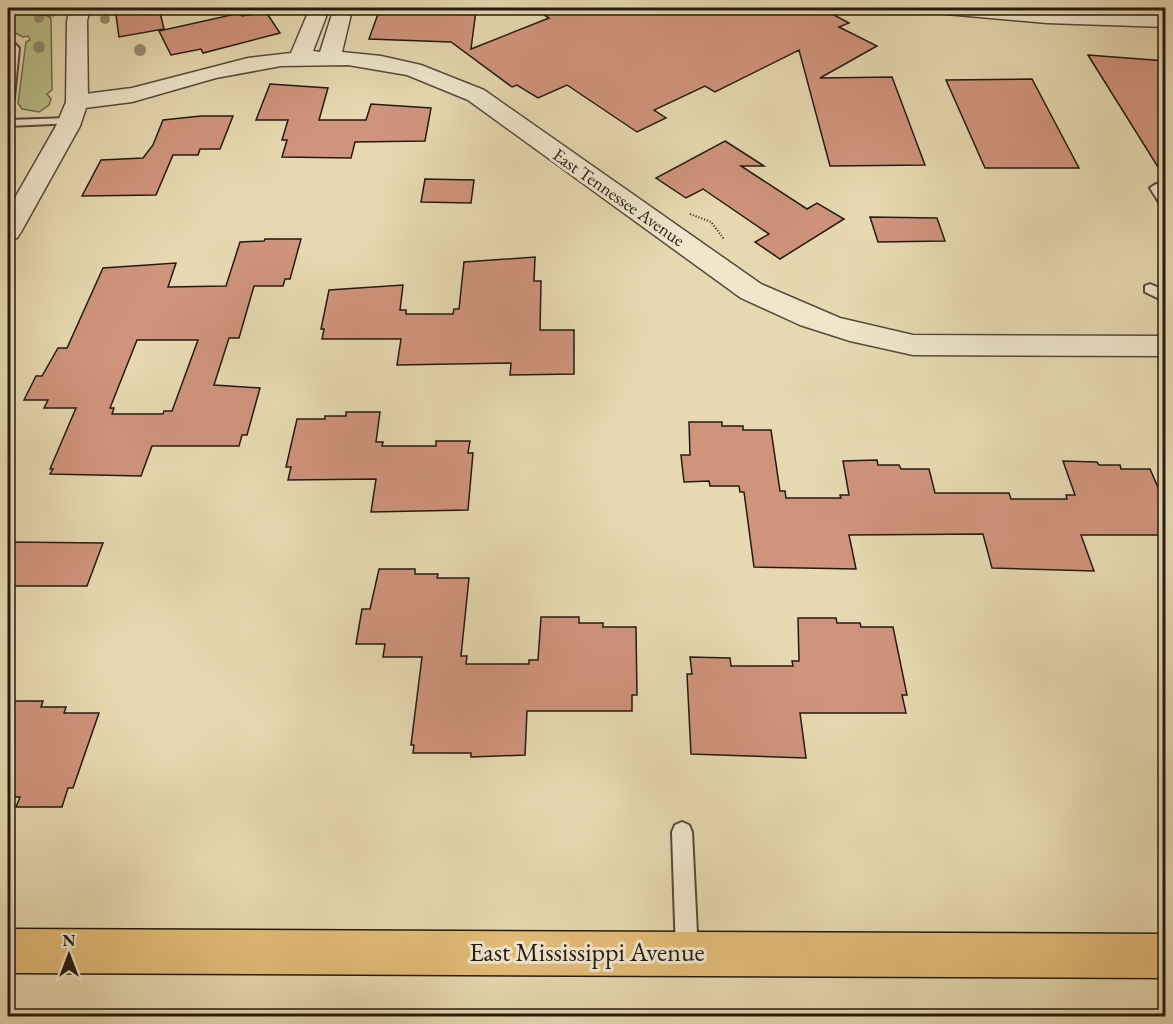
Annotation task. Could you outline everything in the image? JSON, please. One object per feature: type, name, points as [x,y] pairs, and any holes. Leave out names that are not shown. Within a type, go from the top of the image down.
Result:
[{"type":"main road","name":"East Mississippi Avenue","points":[[8,951],[1166,956]]},
{"type":"street","points":[[8,232],[74,112],[77,21],[80,8]]},
{"type":"street","points":[[300,58],[317,8]]},
{"type":"street","points":[[946,8],[1047,17],[1166,21]]},
{"type":"street","points":[[330,56],[345,9]]},
{"type":"street","name":"East Tennessee Avenue","points":[[74,112],[248,64],[330,56],[404,67],[451,82],[476,95],[751,291],[788,311],[830,327],[874,339],[913,345],[1166,346]]},
{"type":"lane","points":[[317,8],[345,9]]},
{"type":"lane","points":[[8,40],[14,48],[14,55],[8,98]]},
{"type":"lane","points":[[8,123],[74,112]]},
{"type":"lane","points":[[1156,188],[1166,204]]},
{"type":"lane","points":[[1150,290],[1166,297]]},
{"type":"lane","points":[[682,832],[687,953]]},
{"type":"path","points":[[8,11],[38,12],[54,16]]},
{"type":"path","points":[[686,213],[711,222],[729,245]]},
{"type":"green space","points":[[8,13],[46,15],[51,18],[52,90],[47,94],[51,99],[49,105],[39,112],[22,109],[18,103],[26,42],[30,40],[28,36],[23,37],[8,29]]},
{"type":"building","points":[[115,8],[159,8],[164,29],[119,37]]},
{"type":"building","points":[[533,8],[821,8],[849,23],[839,27],[877,46],[820,78],[892,77],[925,165],[830,166],[799,50],[715,92],[705,86],[654,110],[666,118],[637,132],[567,85],[538,98],[517,85],[512,87],[451,42],[369,39],[379,11],[476,10],[471,49],[549,18]]},
{"type":"building","points":[[266,12],[280,33],[203,53],[201,49],[171,55],[159,31],[240,13],[242,16]]},
{"type":"building","points":[[1088,55],[1166,61],[1166,180]]},
{"type":"building","points":[[1032,79],[1079,168],[985,168],[946,80]]},
{"type":"building","points":[[270,84],[328,88],[319,120],[366,120],[371,104],[431,108],[425,141],[355,142],[351,158],[282,157],[287,140],[282,140],[288,120],[256,120]]},
{"type":"building","points":[[201,116],[233,116],[220,149],[200,149],[198,155],[173,155],[156,195],[82,196],[101,160],[143,158],[153,145],[163,120]]},
{"type":"building","points":[[725,141],[764,166],[741,166],[807,209],[817,203],[844,219],[780,259],[755,242],[769,234],[703,189],[686,198],[656,178]]},
{"type":"building","points":[[425,179],[474,180],[471,203],[421,202]]},
{"type":"building","points":[[870,217],[937,218],[945,241],[878,242]]},
{"type":"building","points":[[265,239],[301,239],[290,279],[285,279],[283,286],[254,286],[239,338],[229,338],[214,385],[260,388],[247,435],[242,435],[239,446],[152,446],[141,476],[50,474],[53,469],[50,469],[76,408],[44,408],[48,400],[24,400],[36,376],[42,376],[58,348],[67,348],[103,268],[176,263],[168,287],[226,286],[240,242],[264,241]],"holes":[[[137,340],[198,340],[172,411],[164,411],[163,414],[112,414],[114,408],[110,408]]]},
{"type":"building","points":[[535,257],[534,281],[541,281],[540,330],[574,330],[574,374],[510,375],[511,363],[397,365],[401,339],[322,339],[324,329],[321,329],[329,290],[403,285],[400,310],[406,310],[406,314],[453,314],[454,309],[459,309],[464,262]]},
{"type":"building","points":[[346,412],[380,412],[376,442],[383,442],[382,446],[436,446],[436,441],[470,441],[468,453],[473,453],[468,510],[371,512],[376,479],[288,480],[291,467],[286,467],[297,419],[346,416]]},
{"type":"building","points":[[689,422],[722,422],[722,426],[743,426],[743,430],[771,430],[780,491],[785,491],[786,498],[841,498],[840,495],[849,495],[843,461],[877,460],[878,465],[899,465],[901,469],[929,469],[935,493],[1009,493],[1011,499],[1067,499],[1066,495],[1075,495],[1063,461],[1120,465],[1121,469],[1150,469],[1166,506],[1166,535],[1081,535],[1094,571],[992,568],[983,534],[849,535],[856,569],[754,567],[744,492],[740,492],[739,486],[710,486],[709,481],[684,482],[681,455],[690,455]]},
{"type":"building","points":[[8,542],[103,543],[87,586],[8,586]]},
{"type":"building","points":[[379,569],[415,569],[415,574],[438,574],[437,578],[469,578],[461,656],[467,656],[466,664],[529,664],[529,660],[538,660],[541,617],[579,617],[579,623],[603,623],[603,627],[636,627],[637,695],[632,695],[632,711],[527,711],[525,755],[471,757],[471,753],[413,753],[414,745],[411,745],[422,657],[383,657],[385,644],[356,644],[362,609],[370,609]]},
{"type":"building","points":[[798,618],[836,618],[837,623],[860,623],[861,627],[893,627],[907,695],[902,695],[906,713],[800,713],[806,758],[691,754],[687,674],[692,674],[690,657],[730,658],[731,666],[793,666],[792,661],[799,661]]},
{"type":"building","points":[[8,701],[43,701],[41,707],[66,707],[64,713],[99,713],[73,788],[68,788],[62,807],[16,807],[20,797],[8,797]]}]
